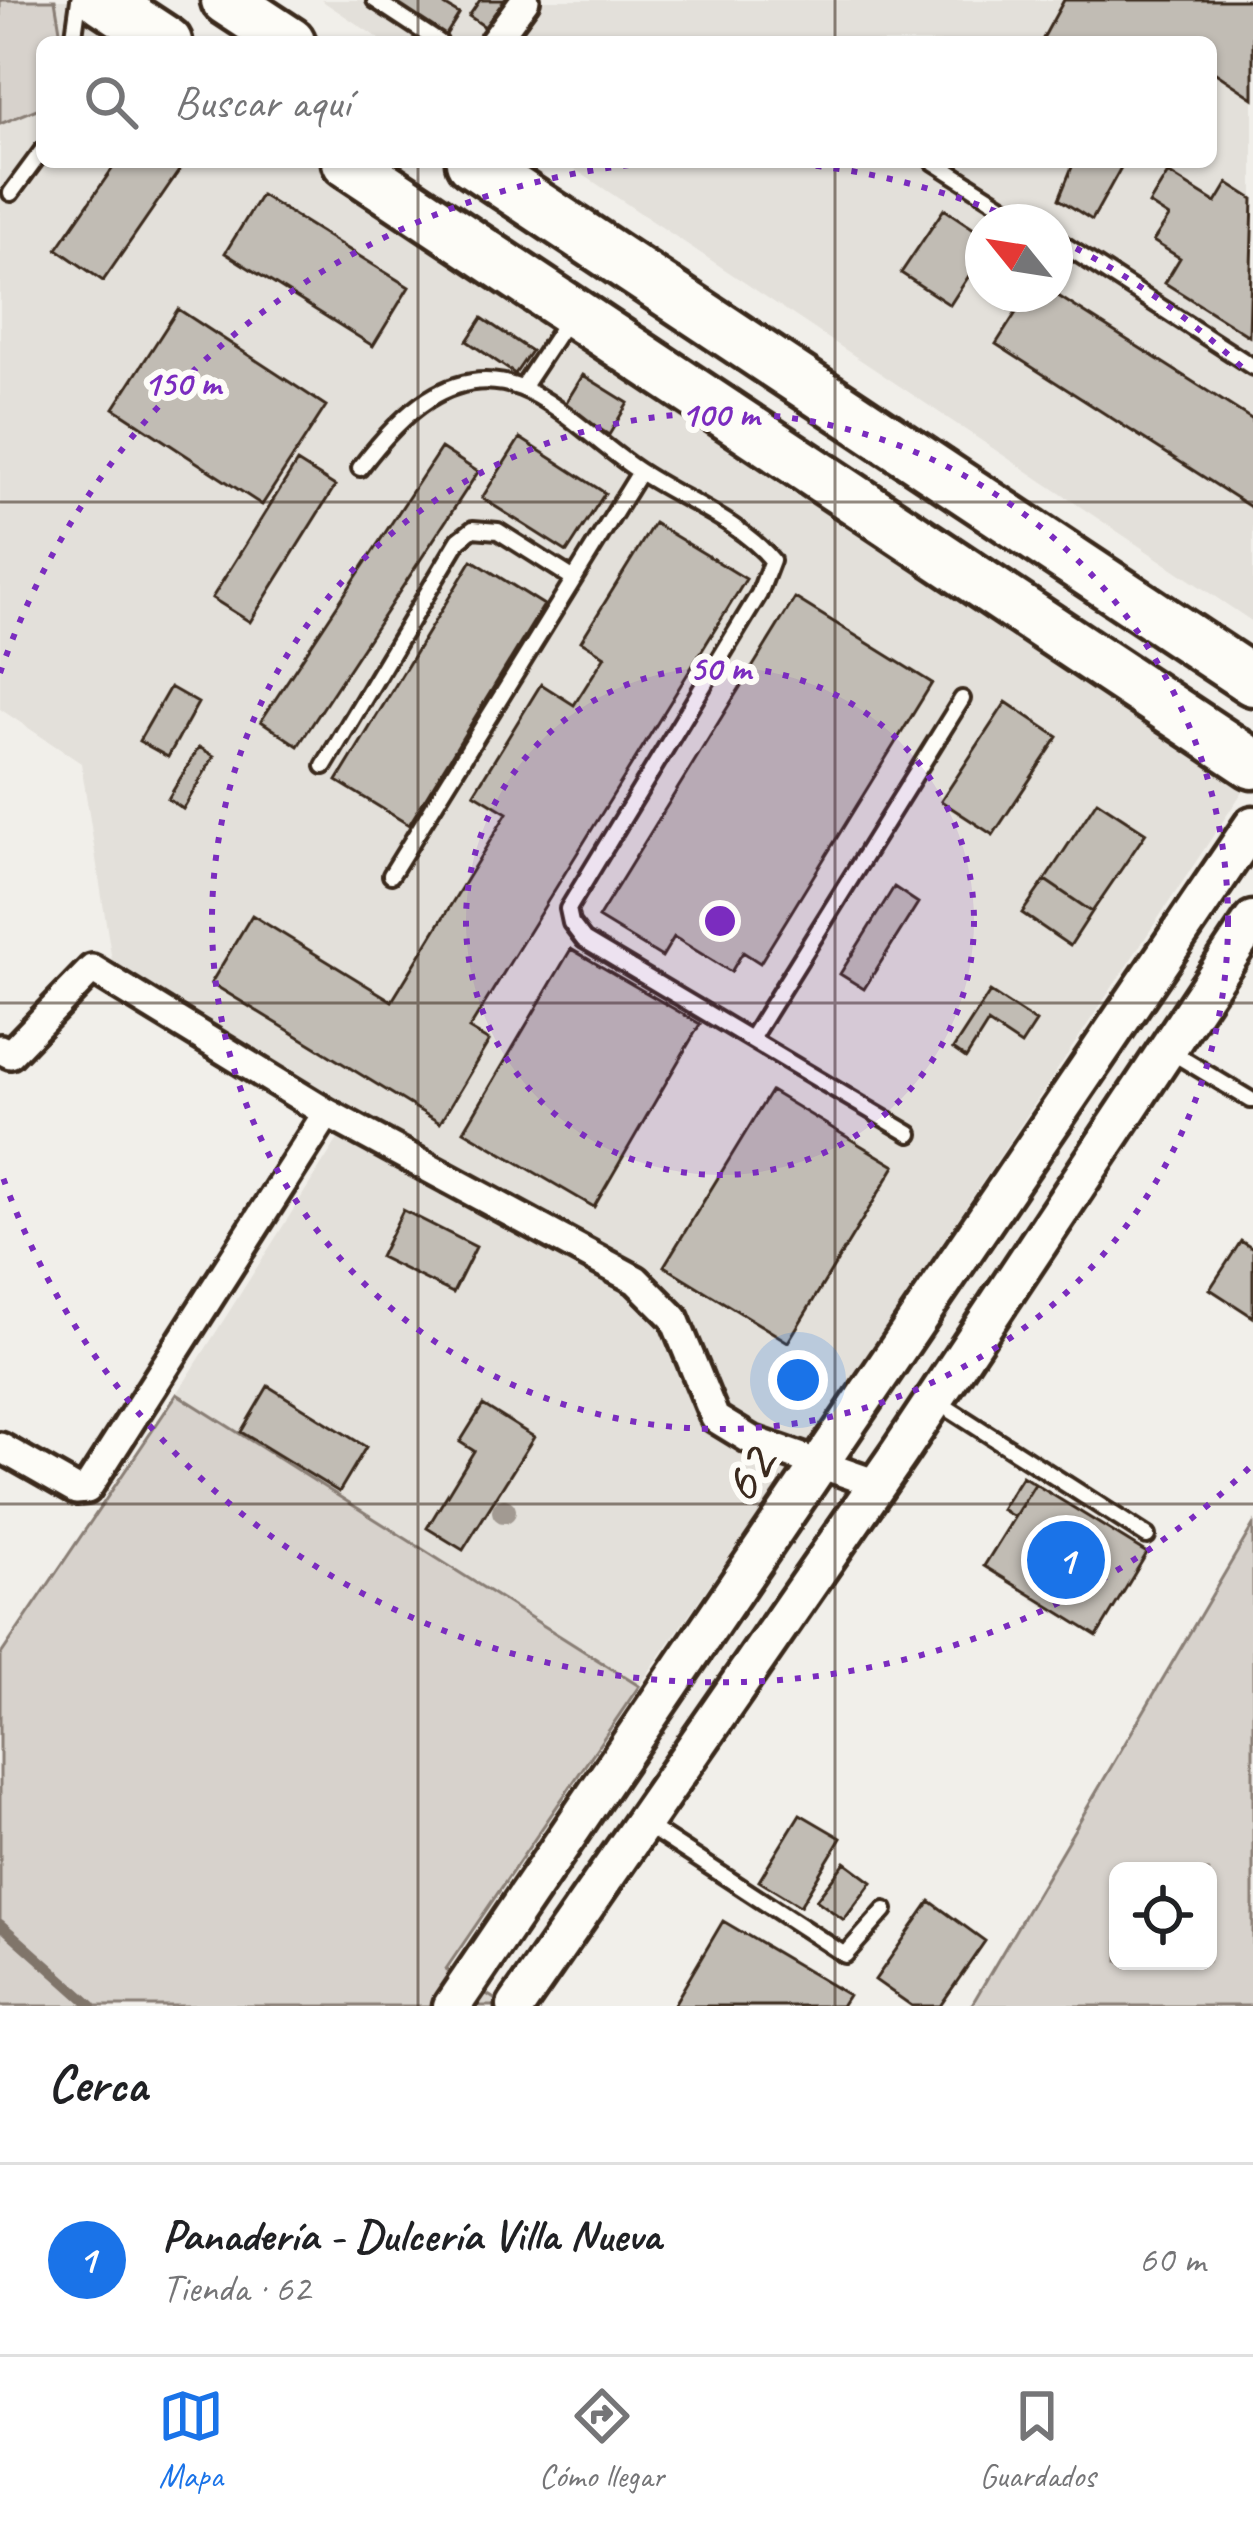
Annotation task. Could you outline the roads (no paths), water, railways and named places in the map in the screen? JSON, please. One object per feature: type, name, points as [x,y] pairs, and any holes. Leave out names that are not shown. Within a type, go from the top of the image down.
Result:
[{"type":"highway","points":[[104,0],[157,36]]},
{"type":"highway","points":[[226,0],[281,36]]},
{"type":"highway","points":[[356,168],[1253,764]]},
{"type":"highway","points":[[480,168],[1253,681]]},
{"type":"street","points":[[498,36],[525,0]]},
{"type":"street","name":"62","points":[[452,2006],[1253,825]]},
{"type":"street","name":"62","points":[[516,2006],[877,1484],[1253,920]]},
{"type":"street","points":[[0,1049],[10,1054],[92,969],[327,1113],[636,1280],[674,1318],[715,1418],[751,1440],[877,1484]]},
{"type":"street","points":[[3,1454],[76,1490],[87,1490],[327,1113]]},
{"type":"lane","points":[[75,36],[79,0]]},
{"type":"lane","points":[[375,0],[430,36]]},
{"type":"lane","points":[[11,193],[36,159]]},
{"type":"lane","points":[[943,168],[1000,204]]},
{"type":"lane","points":[[1073,251],[1253,367]]},
{"type":"lane","points":[[522,388],[572,312]]},
{"type":"lane","points":[[360,468],[401,418],[445,390],[489,382],[522,388],[640,472],[756,541],[772,560],[759,594],[568,909],[571,923],[584,940],[910,1134]]},
{"type":"lane","points":[[391,875],[640,472]]},
{"type":"lane","points":[[324,766],[459,540],[473,529],[498,531],[574,579]]},
{"type":"lane","points":[[751,1039],[962,699]]},
{"type":"lane","points":[[1167,1049],[1252,1100],[1253,1117]]},
{"type":"lane","points":[[934,1400],[1147,1535]]},
{"type":"lane","points":[[644,1823],[845,1955],[885,1910]]},
{"type":"waterway","points":[[0,1924],[92,2006]]},
{"type":"place","name":"Panadería - Dulcería Villa Nueva","points":[[1066,1560]]}]
